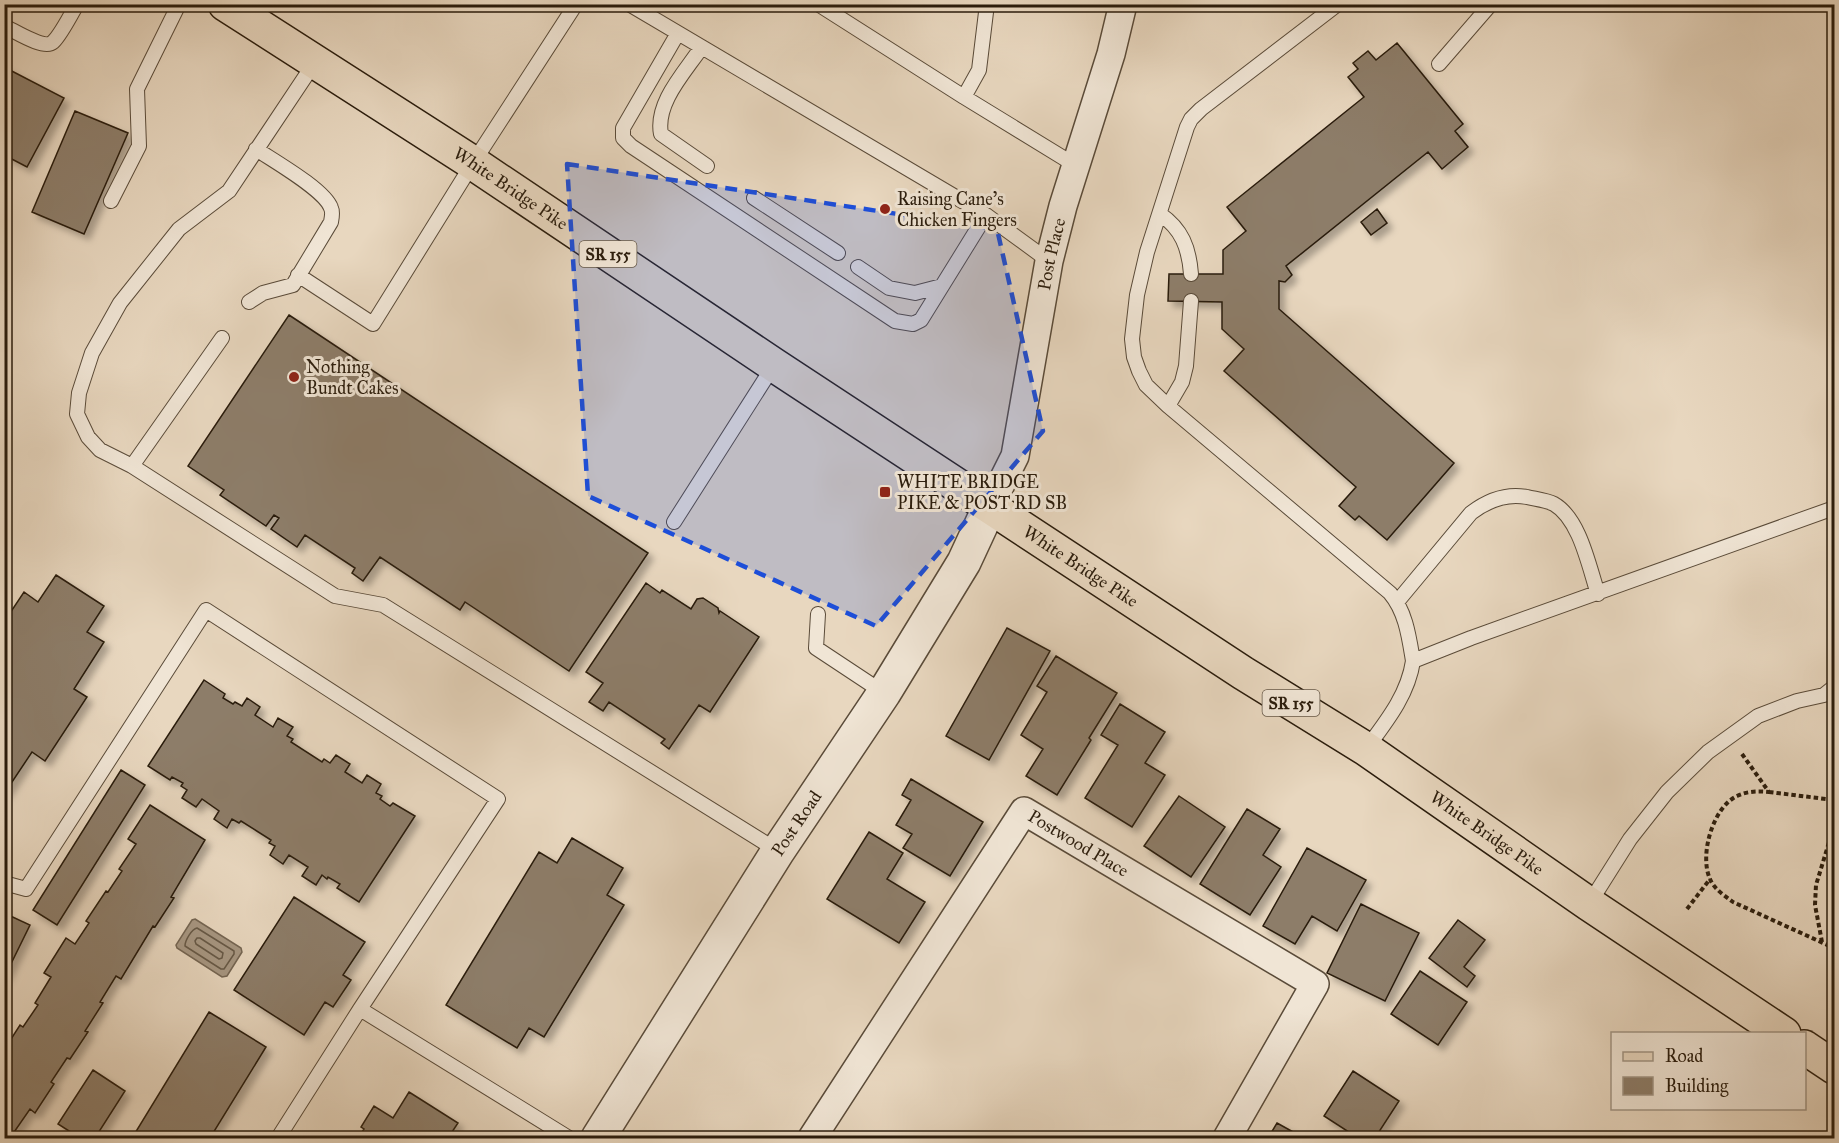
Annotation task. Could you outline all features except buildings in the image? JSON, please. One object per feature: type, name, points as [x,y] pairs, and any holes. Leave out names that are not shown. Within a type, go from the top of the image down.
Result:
[{"type":"main road","name":"White Bridge Pike","points":[[225,4],[473,163],[774,365],[1243,673],[1366,749],[1589,904],[1781,1032]]},
{"type":"main road","points":[[1806,1048],[1834,1067]]},
{"type":"street","name":"Post Place","points":[[990,506],[1015,456],[1049,261],[1063,206],[1111,54],[1123,4]]},
{"type":"street","name":"Post Road","points":[[598,1138],[778,852],[884,693],[964,562],[990,506]]},
{"type":"street","name":"Postwood Place","points":[[812,1138],[1024,811],[1315,984],[1227,1138]]},
{"type":"lane","points":[[4,26],[38,43],[47,44],[53,42],[77,4]]},
{"type":"lane","points":[[111,201],[139,146],[137,89],[179,4]]},
{"type":"lane","points":[[296,280],[373,324],[473,163],[576,4]]},
{"type":"lane","points":[[629,4],[986,215],[1049,261]]},
{"type":"lane","points":[[818,4],[1076,165]]},
{"type":"lane","points":[[964,97],[979,70],[987,4]]},
{"type":"lane","points":[[1338,4],[1196,113],[1187,127],[1148,252],[1137,295],[1132,339],[1138,371],[1146,385],[1390,593],[1397,602],[1403,615],[1413,661],[1411,677],[1392,714],[1366,749]]},
{"type":"lane","points":[[1439,64],[1491,4]]},
{"type":"lane","points":[[678,33],[623,128],[623,138],[631,146],[895,321],[913,324],[921,320],[986,215]]},
{"type":"lane","points":[[701,48],[664,104],[659,124],[661,134],[707,166]]},
{"type":"lane","points":[[315,62],[229,191],[179,229],[120,303],[93,353],[79,393],[77,414],[88,437],[100,450],[132,466],[334,596],[383,605],[778,852]]},
{"type":"lane","points":[[249,302],[263,292],[296,280],[333,216],[331,207],[323,194],[256,149]]},
{"type":"lane","points":[[754,198],[838,253]]},
{"type":"lane","points":[[1160,214],[1180,232],[1190,259],[1191,274]]},
{"type":"lane","points":[[858,267],[889,288],[915,293],[942,286]]},
{"type":"lane","points":[[1168,406],[1182,382],[1186,366],[1191,302]]},
{"type":"lane","points":[[132,466],[222,338]]},
{"type":"lane","points":[[674,522],[774,365]]},
{"type":"lane","points":[[1397,602],[1472,513],[1487,502],[1504,496],[1523,496],[1554,504],[1568,516],[1577,532],[1598,594]]},
{"type":"lane","points":[[1413,661],[1471,638],[1834,508]]},
{"type":"lane","points":[[4,883],[26,889],[206,610],[498,799],[278,1138]]},
{"type":"lane","points":[[818,614],[816,648],[884,693]]},
{"type":"lane","points":[[1589,904],[1630,839],[1667,792],[1708,752],[1758,716],[1797,701],[1831,693]]},
{"type":"lane","points":[[360,1009],[569,1138]]},
{"type":"path","points":[[1729,736],[1769,792]]},
{"type":"path","points":[[1834,800],[1753,791],[1736,796],[1724,805],[1716,818],[1706,854],[1710,879],[1721,893],[1733,902],[1834,948]]},
{"type":"path","points":[[1822,943],[1815,905],[1816,885],[1834,826]]},
{"type":"path","points":[[1687,909],[1710,879]]},
{"type":"highlighted area","points":[[567,164],[997,229],[1043,431],[876,626],[588,496]]},
{"type":"water","points":[[195,919],[241,948],[242,952],[227,976],[222,977],[177,948],[176,945],[192,920]]},
{"type":"place","name":"Raising Cane's Chicken Fingers","points":[[885,209]]},
{"type":"place","name":"Nothing Bundt Cakes","points":[[294,377]]},
{"type":"place","name":"WHITE BRIDGE PIKE & POST RD SB","points":[[885,492]]}]
